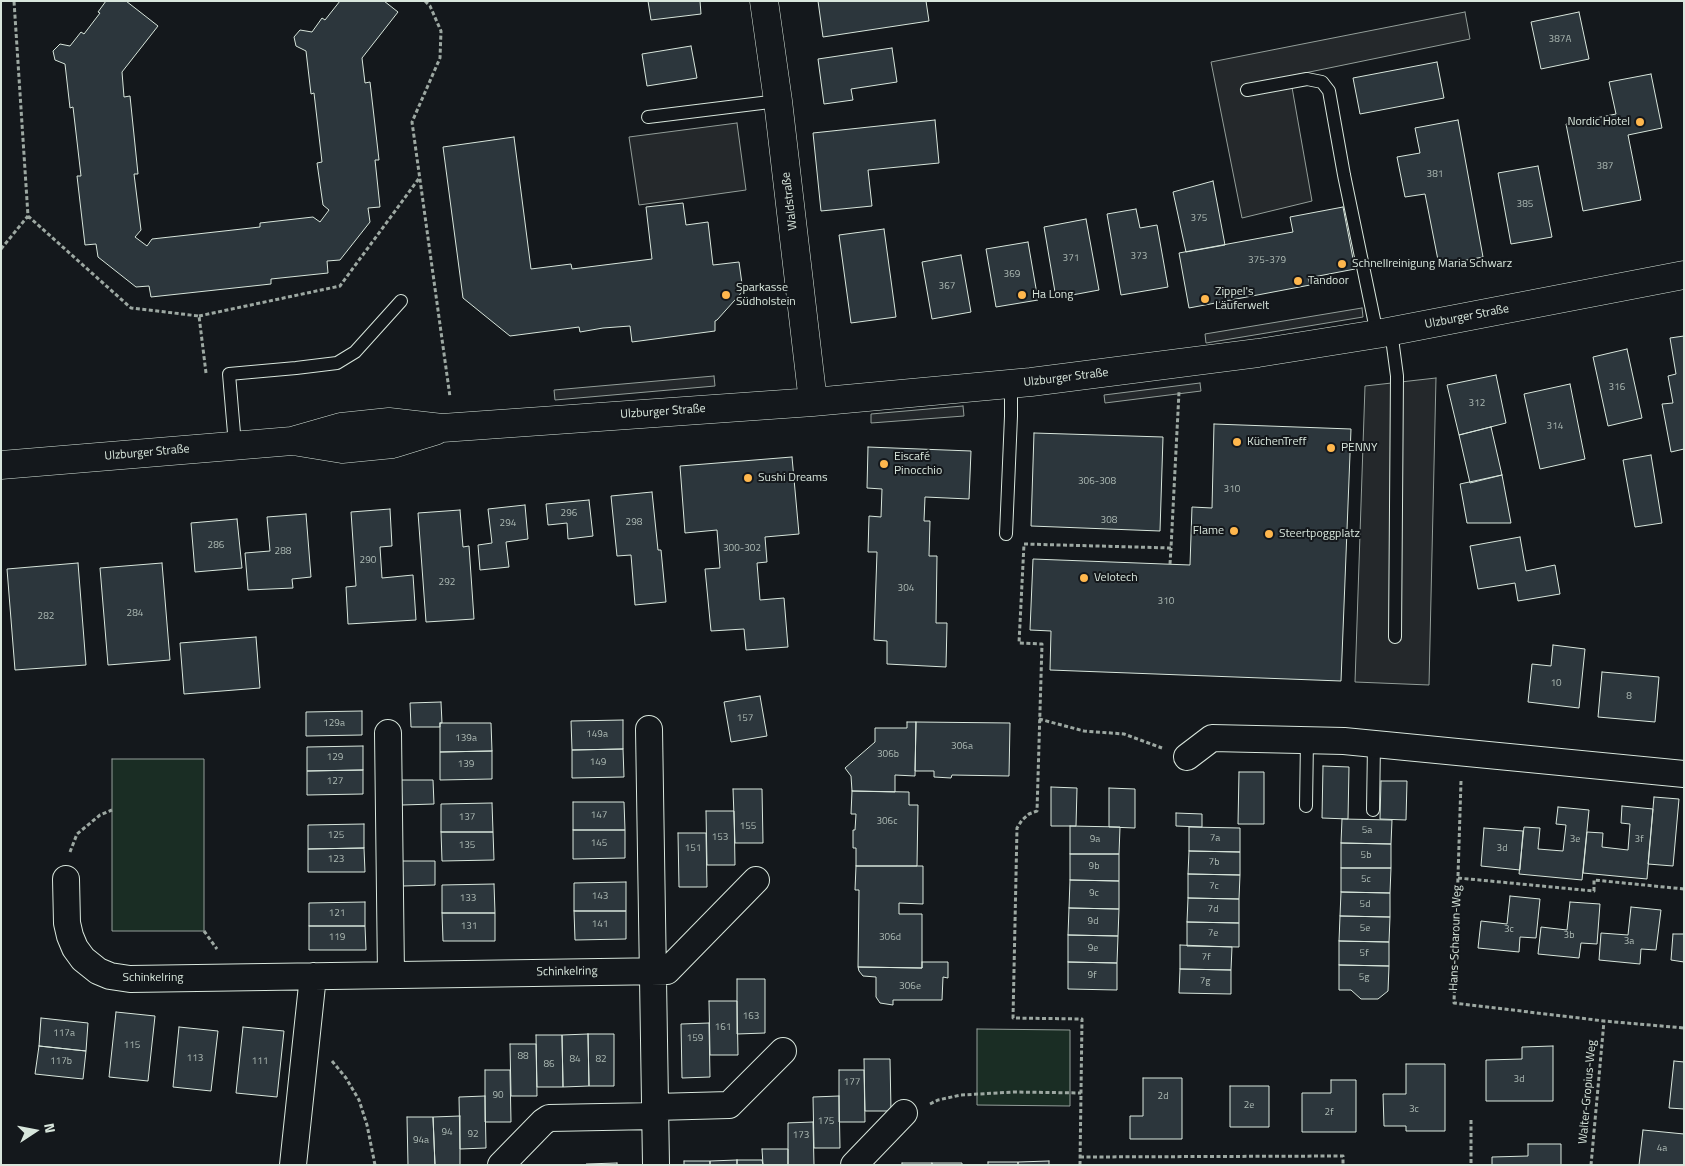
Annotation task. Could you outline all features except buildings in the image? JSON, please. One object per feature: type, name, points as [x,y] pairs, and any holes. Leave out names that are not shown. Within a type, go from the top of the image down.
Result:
[{"type":"main road","name":"Waldstraße","points":[[764,1],[778,101],[813,402]]},
{"type":"main road","name":"Ulzburger Straße","points":[[1,464],[292,441],[342,450],[393,444],[442,428],[813,402],[1011,384],[1258,353],[1384,333],[1684,274]]},
{"type":"street","points":[[649,729],[656,1165]]},
{"type":"street","points":[[388,733],[391,975]]},
{"type":"street","points":[[1186,757],[1212,738],[1307,740],[1374,744],[1684,774]]},
{"type":"street","name":"Schinkelring","points":[[66,880],[67,923],[72,942],[83,959],[93,967],[104,974],[130,979],[668,971],[756,880]]},
{"type":"street","points":[[293,1165],[313,976]]},
{"type":"street","points":[[501,1165],[549,1118],[655,1112],[729,1104],[783,1050]]},
{"type":"street","points":[[854,1165],[904,1113]]},
{"type":"lane","points":[[1247,90],[1307,80],[1322,82],[1329,91],[1344,175],[1384,333],[1397,376],[1395,637]]},
{"type":"lane","points":[[648,118],[778,101]]},
{"type":"lane","points":[[235,445],[229,374],[337,363],[355,352],[401,301]]},
{"type":"lane","points":[[1006,534],[1011,384]]},
{"type":"lane","points":[[1306,806],[1307,740]]},
{"type":"lane","points":[[1373,810],[1374,744]]},
{"type":"path","points":[[1,249],[28,216],[14,1]]},
{"type":"path","points":[[425,1],[430,6],[441,31],[440,58],[412,122],[450,397]]},
{"type":"path","points":[[28,216],[131,308],[199,316],[340,286],[420,177]]},
{"type":"path","points":[[199,316],[207,381]]},
{"type":"path","points":[[1170,564],[1181,363]]},
{"type":"path","points":[[1080,1165],[1082,1019],[1012,1018],[1017,828],[1029,814],[1038,811],[1042,644],[1020,643],[1024,544],[1171,548]]},
{"type":"path","points":[[1039,719],[1084,732],[1124,734],[1186,757]]},
{"type":"path","name":"Hans-Scharoun-Weg","points":[[1462,752],[1454,1003],[1604,1021]]},
{"type":"path","points":[[66,880],[68,857],[77,834],[95,818],[112,810]]},
{"type":"path","points":[[1458,878],[1594,891],[1594,880],[1684,889]]},
{"type":"path","points":[[1604,1021],[1684,1028]]},
{"type":"path","name":"Walter-Gropius-Weg","points":[[1591,1165],[1604,1021]]},
{"type":"path","points":[[307,1033],[353,1088],[364,1113],[375,1165]]},
{"type":"path","points":[[904,1113],[914,1112],[938,1100],[961,1095],[1015,1092],[1081,1093]]},
{"type":"path","points":[[1471,1120],[1471,1165]]},
{"type":"path","points":[[1080,1157],[1343,1156],[1343,1165]]},
{"type":"green space","points":[[112,759],[204,759],[204,931],[112,931]]},
{"type":"green space","points":[[977,1029],[1070,1030],[1070,1106],[977,1105]]},
{"type":"shaded area","points":[[1465,12],[1470,39],[1290,76],[1312,201],[1242,218],[1211,62]]},
{"type":"shaded area","points":[[737,123],[746,190],[639,205],[629,137]]},
{"type":"shaded area","points":[[1362,308],[1363,317],[1206,343],[1205,334]]},
{"type":"shaded area","points":[[714,376],[715,386],[555,400],[554,390]]},
{"type":"shaded area","points":[[1436,378],[1429,685],[1355,682],[1365,386]]},
{"type":"shaded area","points":[[1200,383],[1201,391],[1105,403],[1104,395]]},
{"type":"shaded area","points":[[963,406],[964,416],[871,423],[871,414]]},
{"type":"place","name":"Nordic Hotel","points":[[1640,122]]},
{"type":"place","name":"Schnellreinigung Maria Schwarz","points":[[1342,264]]},
{"type":"place","name":"Tandoor","points":[[1298,281]]},
{"type":"place","name":"Sparkasse Südholstein","points":[[726,295]]},
{"type":"place","name":"Ha Long","points":[[1022,295]]},
{"type":"place","name":"Zippel's Läuferwelt","points":[[1205,299]]},
{"type":"place","name":"KüchenTreff","points":[[1237,442]]},
{"type":"place","name":"PENNY","points":[[1331,448]]},
{"type":"place","name":"Eiscafé Pinocchio","points":[[884,464]]},
{"type":"place","name":"Sushi Dreams","points":[[748,478]]},
{"type":"place","name":"Flame","points":[[1234,531]]},
{"type":"place","name":"Steertpoggplatz","points":[[1269,534]]},
{"type":"place","name":"Velotech","points":[[1084,578]]}]
